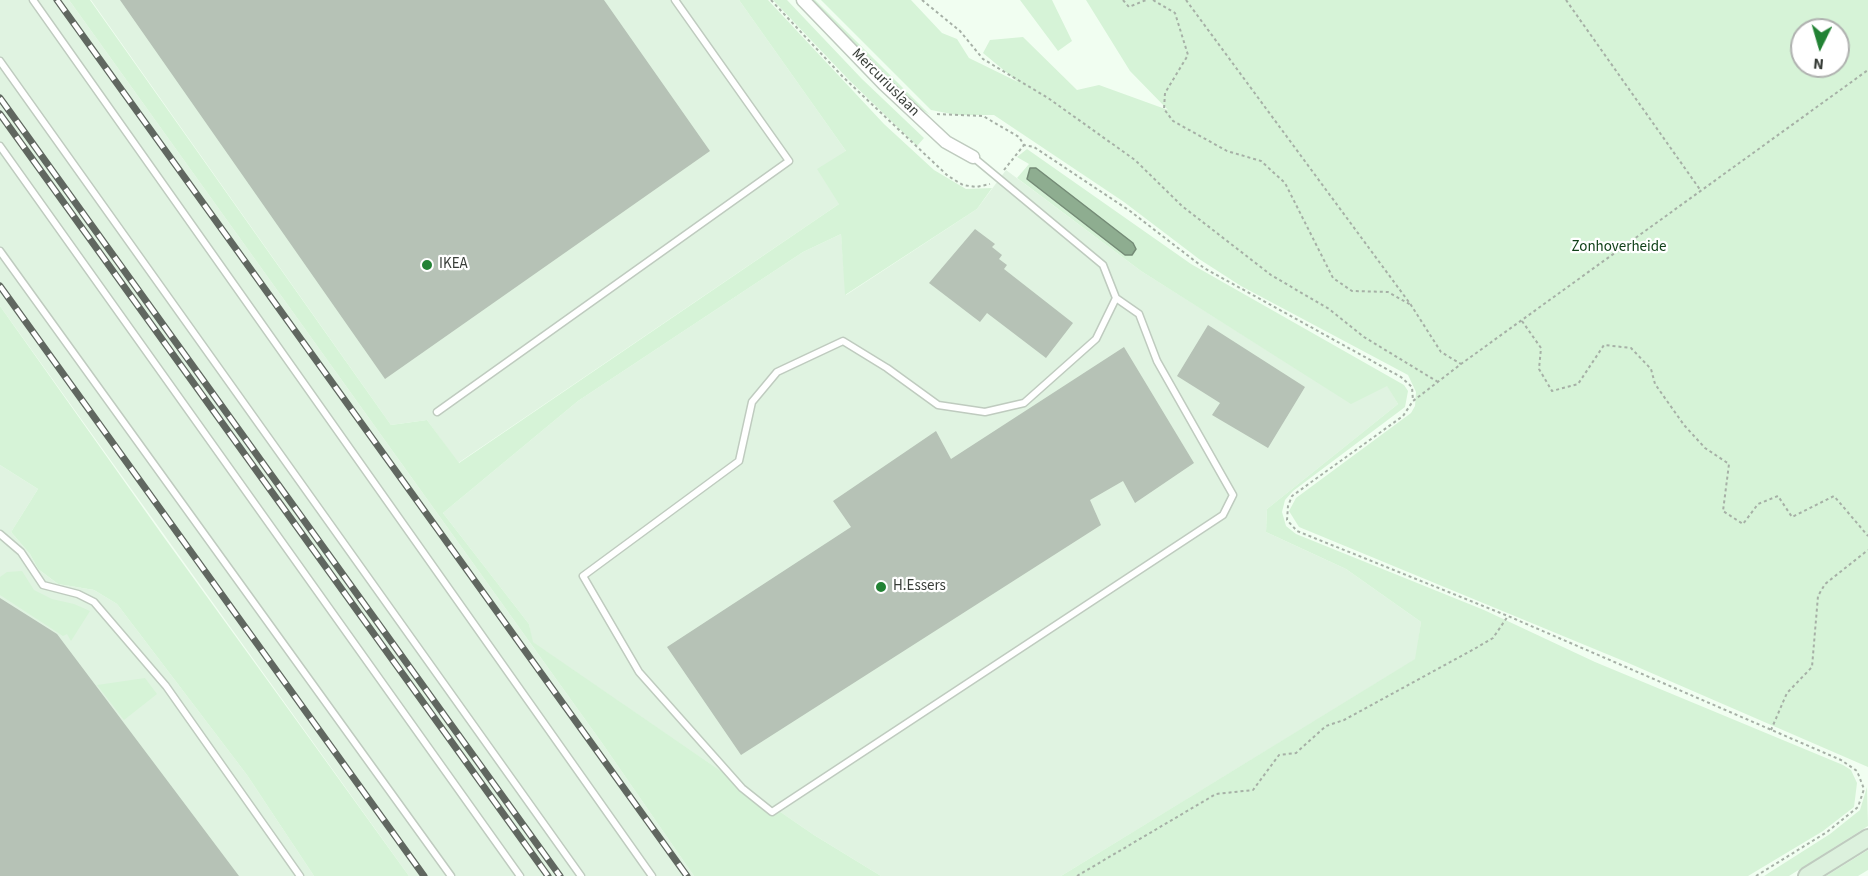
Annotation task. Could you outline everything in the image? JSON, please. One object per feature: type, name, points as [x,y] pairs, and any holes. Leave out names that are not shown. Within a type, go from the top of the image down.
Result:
[{"type":"main road","points":[[1807,876],[1868,838]]},
{"type":"street","name":"Mercuriuslaan","points":[[803,0],[884,84],[939,135],[973,157]]},
{"type":"lane","points":[[33,0],[652,876]]},
{"type":"lane","points":[[437,412],[789,161],[675,0]]},
{"type":"lane","points":[[0,61],[581,876]]},
{"type":"lane","points":[[0,146],[520,876]]},
{"type":"lane","points":[[973,157],[1103,265],[1116,298],[1139,314],[1157,361],[1233,495],[1223,515],[772,812],[742,788],[639,672],[583,576],[739,461],[752,402],[777,372],[843,341],[888,368],[938,405],[985,412],[1024,403],[1096,339],[1116,298]]},
{"type":"lane","points":[[0,251],[452,876]]},
{"type":"lane","points":[[0,534],[21,552],[43,585],[78,594],[94,602],[166,687],[300,876]]},
{"type":"path","points":[[922,0],[960,31],[983,58],[1048,98],[1135,160],[1182,206],[1271,275],[1329,309],[1364,337],[1438,382]]},
{"type":"path","points":[[1123,0],[1129,7],[1146,0]]},
{"type":"path","points":[[1153,0],[1174,13],[1188,55],[1165,93],[1164,109],[1173,121],[1227,151],[1261,161],[1285,183],[1332,278],[1352,291],[1388,292],[1411,305]]},
{"type":"path","points":[[1186,0],[1411,305],[1441,352],[1461,364]]},
{"type":"path","points":[[1566,0],[1701,191]]},
{"type":"path","points":[[1756,876],[1827,832],[1858,807],[1862,786],[1857,771],[1841,760],[1509,616],[1297,531],[1287,520],[1288,506],[1292,496],[1402,416],[1413,401],[1461,364],[1868,70]]},
{"type":"path","points":[[931,113],[982,116],[1019,137],[1024,145],[1034,147],[1130,211],[1204,268],[1401,377],[1412,387],[1413,401]]},
{"type":"path","points":[[1522,321],[1541,348],[1539,369],[1552,391],[1578,384],[1604,345],[1631,348],[1651,369],[1655,384],[1684,425],[1705,448],[1729,464],[1723,511],[1743,524],[1758,504],[1778,496],[1792,517],[1834,496],[1868,536]]},
{"type":"path","points":[[1771,730],[1787,693],[1812,667],[1818,596],[1825,584],[1868,550]]},
{"type":"path","points":[[1077,876],[1216,794],[1253,790],[1279,755],[1296,753],[1326,726],[1344,720],[1493,638],[1509,616]]},
{"type":"path","points":[[1862,786],[1868,782]]},
{"type":"shaded area","points":[[0,0],[69,0],[602,743],[694,876],[409,876],[0,306]]},
{"type":"shaded area","name":"IKEA","points":[[91,0],[739,0],[846,151],[839,204],[458,463],[427,420],[391,425]]},
{"type":"shaded area","points":[[1030,168],[1036,168],[1133,243],[1136,249],[1132,255],[1125,255],[1027,179]]},
{"type":"shaded area","points":[[1006,170],[1141,271],[1351,403],[1387,385],[1398,404],[1267,509],[1266,532],[1346,569],[1421,622],[1416,659],[1061,876],[881,876],[814,835],[532,642],[529,624],[443,513],[578,401],[803,252],[841,234],[846,295],[977,209]]},
{"type":"shaded area","points":[[0,465],[38,489],[11,532],[30,554],[38,569],[58,584],[94,590],[117,604],[247,775],[314,876],[0,876]]},
{"type":"green space","points":[[69,0],[90,0],[391,425],[427,420],[459,463],[839,204],[817,169],[846,151],[739,0],[768,0],[884,124],[934,170],[966,189],[992,188],[977,209],[845,295],[841,234],[803,252],[578,401],[443,513],[529,624],[533,642],[814,835],[881,876],[694,876],[602,743]]},
{"type":"green space","points":[[773,0],[787,0],[862,79],[924,138],[917,146],[848,79]]},
{"type":"green space","points":[[811,0],[815,0],[930,115],[911,102]]},
{"type":"green space","name":"Zonhoverheide","points":[[821,0],[911,0],[942,33],[957,39],[969,58],[1018,82],[983,53],[990,40],[1023,37],[1077,90],[1099,85],[1168,110],[1130,71],[1086,0],[1868,0],[1868,767],[1626,662],[1299,527],[1289,511],[1296,498],[1411,413],[1415,406],[1416,392],[1408,375],[1241,286],[1199,259],[1124,202],[994,115],[957,115],[931,110]]},
{"type":"green space","points":[[1020,0],[1052,0],[1072,41],[1058,51]]},
{"type":"green space","points":[[1027,149],[1191,264],[1404,385],[1408,391],[1405,407],[1293,491],[1285,500],[1282,512],[1286,526],[1296,534],[1484,610],[1595,662],[1843,765],[1851,770],[1857,783],[1854,807],[1823,831],[1748,876],[1061,876],[1415,659],[1421,622],[1346,569],[1266,532],[1267,509],[1398,404],[1387,386],[1351,404],[1141,271],[1017,178],[1029,164],[1017,157]]},
{"type":"green space","points":[[0,306],[409,876],[314,876],[247,775],[117,604],[94,590],[58,584],[38,569],[30,554],[11,532],[38,489],[0,465]]},
{"type":"green space","points":[[22,571],[34,590],[52,599],[74,604],[90,611],[71,641],[67,634],[63,636],[0,595],[0,577],[7,572]]},
{"type":"green space","points":[[145,678],[157,694],[124,720],[97,685]]},
{"type":"green space","points":[[1867,787],[1868,826],[1789,876],[1764,876],[1830,834],[1860,810]]},
{"type":"green space","points":[[1868,850],[1868,870],[1858,876],[1826,876]]},
{"type":"building","name":"IKEA","points":[[120,0],[604,0],[710,151],[385,379]]},
{"type":"building","points":[[975,229],[995,244],[992,247],[1002,255],[999,259],[1007,265],[1004,269],[1073,323],[1046,358],[987,313],[980,322],[929,283]]},
{"type":"building","points":[[1208,325],[1305,387],[1268,448],[1212,415],[1220,403],[1177,376]]},
{"type":"building","name":"H.Essers","points":[[1124,347],[1194,463],[1135,503],[1123,481],[1090,500],[1101,525],[741,755],[667,647],[851,527],[833,501],[936,431],[951,459]]},
{"type":"building","points":[[0,598],[57,634],[239,876],[0,876]]},
{"type":"railway","points":[[57,0],[687,876]]},
{"type":"railway","points":[[0,98],[560,876]]},
{"type":"railway","points":[[0,114],[548,876]]},
{"type":"railway","points":[[0,286],[424,876]]},
{"type":"place","name":"IKEA","points":[[427,265]]},
{"type":"place","name":"H.Essers","points":[[881,587]]}]
